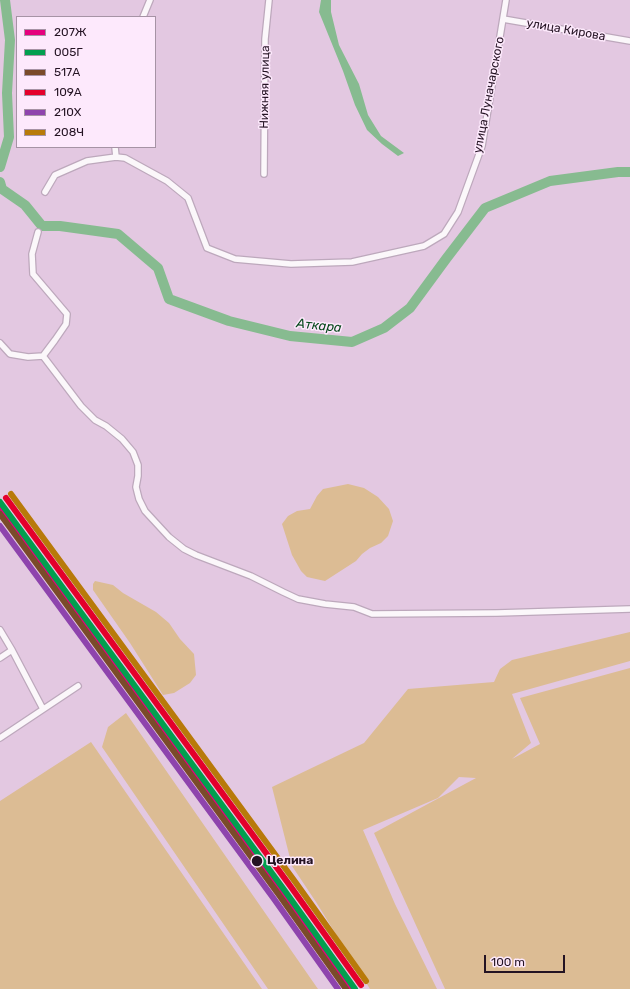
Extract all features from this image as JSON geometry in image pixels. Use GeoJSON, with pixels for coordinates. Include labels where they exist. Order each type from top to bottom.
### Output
{"type":"FeatureCollection","features":[{"type":"Feature","properties":{"kind":"street"},"geometry":{"type":"LineString","coordinates":[[143,16],[150,0]]}},
{"type":"Feature","properties":{"kind":"street","name":"Нижняя улица"},"geometry":{"type":"LineString","coordinates":[[264,174],[265,39],[269,0]]}},
{"type":"Feature","properties":{"kind":"street","name":"улица Луначарского"},"geometry":{"type":"LineString","coordinates":[[116,157],[125,158],[167,181],[188,198],[207,248],[235,259],[291,264],[352,262],[424,246],[444,234],[458,212],[482,146],[506,0]]}},
{"type":"Feature","properties":{"kind":"street","name":"улица Кирова"},"geometry":{"type":"LineString","coordinates":[[503,19],[630,41]]}},
{"type":"Feature","properties":{"kind":"street"},"geometry":{"type":"LineString","coordinates":[[46,192],[55,176],[86,161],[116,157],[115,148]]}},
{"type":"Feature","properties":{"kind":"street"},"geometry":{"type":"LineString","coordinates":[[0,343],[10,354],[28,357],[43,356],[66,324],[67,314],[33,274],[32,254],[38,232]]}},
{"type":"Feature","properties":{"kind":"street"},"geometry":{"type":"LineString","coordinates":[[43,356],[81,406],[95,420],[106,426],[122,439],[132,452],[138,465],[136,487],[145,511],[169,537],[184,550],[251,576],[298,598],[354,608],[372,614],[497,613],[630,609]]}},
{"type":"Feature","properties":{"kind":"street"},"geometry":{"type":"LineString","coordinates":[[0,630],[43,709]]}},
{"type":"Feature","properties":{"kind":"street"},"geometry":{"type":"LineString","coordinates":[[0,658],[12,650]]}},
{"type":"Feature","properties":{"kind":"street"},"geometry":{"type":"LineString","coordinates":[[0,738],[78,686]]}},
{"type":"Feature","properties":{"kind":"shaded area"},"geometry":{"type":"Polygon","coordinates":[[[321,0],[331,0],[331,12],[339,45],[359,84],[368,115],[381,136],[404,153],[398,156],[367,130],[355,105],[319,12],[321,0]]]}},
{"type":"Feature","properties":{"kind":"shaded area"},"geometry":{"type":"Polygon","coordinates":[[[348,484],[364,488],[378,497],[389,509],[393,521],[388,536],[381,543],[362,554],[356,561],[325,581],[307,577],[301,571],[292,555],[282,524],[288,516],[297,511],[310,509],[317,496],[323,489],[348,484]]]}},
{"type":"Feature","properties":{"kind":"shaded area"},"geometry":{"type":"Polygon","coordinates":[[[95,581],[113,585],[123,593],[156,612],[169,623],[180,639],[194,654],[196,675],[190,683],[174,693],[163,695],[130,643],[93,590],[93,584],[95,581]]]}},
{"type":"Feature","properties":{"kind":"shaded area"},"geometry":{"type":"Polygon","coordinates":[[[630,632],[630,661],[512,694],[531,743],[512,759],[540,744],[520,698],[630,668],[630,989],[445,989],[374,833],[476,778],[459,777],[438,798],[363,830],[395,904],[437,989],[370,989],[292,866],[272,787],[364,743],[408,689],[494,682],[500,669],[512,660],[630,632]]]}},
{"type":"Feature","properties":{"kind":"shaded area"},"geometry":{"type":"Polygon","coordinates":[[[126,713],[318,989],[268,989],[102,747],[108,727],[126,713]]]}},
{"type":"Feature","properties":{"kind":"shaded area"},"geometry":{"type":"Polygon","coordinates":[[[91,742],[262,989],[0,989],[0,801],[91,742]]]}},
{"type":"Feature","properties":{"kind":"waterway","name":"Аткара"},"geometry":{"type":"LineString","coordinates":[[0,167],[9,137],[7,93],[10,40],[5,0]]}},
{"type":"Feature","properties":{"kind":"waterway","name":"Аткара"},"geometry":{"type":"LineString","coordinates":[[0,182],[2,189],[25,205],[42,226],[60,226],[118,234],[158,268],[169,299],[229,321],[290,336],[352,342],[384,328],[410,308],[485,208],[550,181],[618,172],[630,172]]}},
{"type":"Feature","properties":{"kind":"transit line","name":"208Ч"},"geometry":{"type":"LineString","coordinates":[[11,494],[366,981]]}},
{"type":"Feature","properties":{"kind":"transit line","name":"109А"},"geometry":{"type":"LineString","coordinates":[[6,498],[361,985]]}},
{"type":"Feature","properties":{"kind":"transit line","name":"005Г"},"geometry":{"type":"LineString","coordinates":[[0,502],[355,989]]}},
{"type":"Feature","properties":{"kind":"transit line","name":"207Ж"},"geometry":{"type":"LineString","coordinates":[[0,508],[351,989]]}},
{"type":"Feature","properties":{"kind":"transit line","name":"517А"},"geometry":{"type":"LineString","coordinates":[[0,514],[346,989]]}},
{"type":"Feature","properties":{"kind":"transit line","name":"210Х"},"geometry":{"type":"LineString","coordinates":[[0,526],[274,899],[338,989]]}},
{"type":"Feature","properties":{"kind":"place","name":"Целина"},"geometry":{"type":"Point","coordinates":[257,861]}}]}
